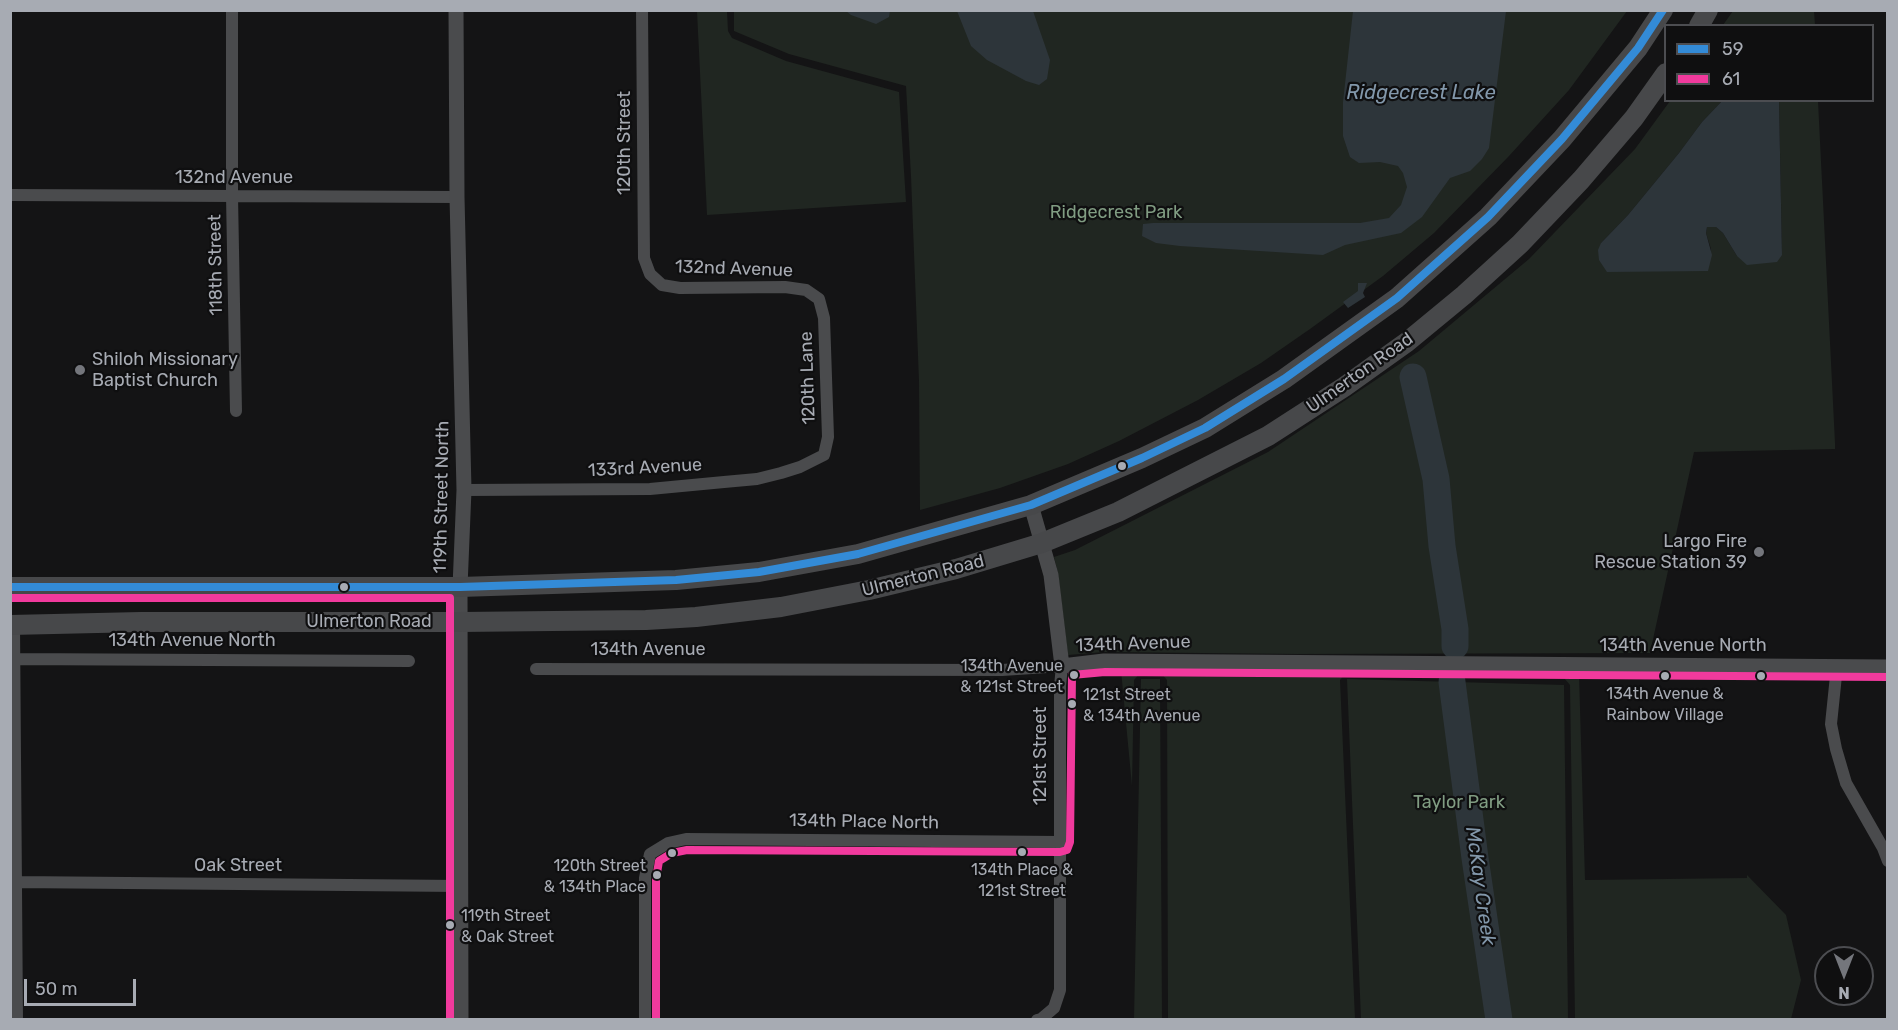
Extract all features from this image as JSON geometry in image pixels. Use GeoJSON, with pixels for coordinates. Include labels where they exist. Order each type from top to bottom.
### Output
{"type":"FeatureCollection","features":[{"type":"Feature","properties":{"kind":"main road","name":"Ulmerton Road"},"geometry":{"type":"LineString","coordinates":[[10,587],[460,587],[676,580],[759,572],[858,554],[1030,506],[1205,428],[1284,379],[1397,298],[1488,217],[1562,139],[1638,48],[1663,10]]}},
{"type":"Feature","properties":{"kind":"main road"},"geometry":{"type":"LineString","coordinates":[[1700,24],[1708,10]]}},
{"type":"Feature","properties":{"kind":"main road","name":"Ulmerton Road"},"geometry":{"type":"LineString","coordinates":[[12,625],[141,622],[646,620],[696,617],[781,607],[869,590],[956,569],[1042,543],[1118,512],[1268,436],[1344,387],[1407,342],[1464,295],[1527,236],[1581,180],[1634,118],[1664,74]]}},
{"type":"Feature","properties":{"kind":"street","name":"118th Street"},"geometry":{"type":"LineString","coordinates":[[232,10],[232,196],[236,411]]}},
{"type":"Feature","properties":{"kind":"street","name":"119th Street North"},"geometry":{"type":"LineString","coordinates":[[456,10],[457,197],[464,490],[460,587],[461,1020]]}},
{"type":"Feature","properties":{"kind":"street","name":"120th Street"},"geometry":{"type":"LineString","coordinates":[[642,10],[644,258],[650,274]]}},
{"type":"Feature","properties":{"kind":"street","name":"132nd Avenue"},"geometry":{"type":"LineString","coordinates":[[10,195],[457,197]]}},
{"type":"Feature","properties":{"kind":"street","name":"132nd Avenue"},"geometry":{"type":"LineString","coordinates":[[650,274],[662,285],[680,288],[785,287],[806,290],[819,299]]}},
{"type":"Feature","properties":{"kind":"street","name":"120th Lane"},"geometry":{"type":"LineString","coordinates":[[819,299],[825,318],[828,437],[824,455]]}},
{"type":"Feature","properties":{"kind":"street","name":"133rd Avenue"},"geometry":{"type":"LineString","coordinates":[[464,490],[650,489],[724,483],[781,473],[800,467],[824,455]]}},
{"type":"Feature","properties":{"kind":"street","name":"121st Street"},"geometry":{"type":"LineString","coordinates":[[1030,506],[1050,575],[1062,666],[1060,686],[1060,990],[1054,1008],[1037,1020]]}},
{"type":"Feature","properties":{"kind":"street"},"geometry":{"type":"LineString","coordinates":[[12,625],[17,1020]]}},
{"type":"Feature","properties":{"kind":"street","name":"134th Avenue North"},"geometry":{"type":"LineString","coordinates":[[12,659],[409,661]]}},
{"type":"Feature","properties":{"kind":"street","name":"134th Avenue"},"geometry":{"type":"LineString","coordinates":[[536,669],[1002,670],[1104,661],[1478,664]]}},
{"type":"Feature","properties":{"kind":"street","name":"134th Avenue North"},"geometry":{"type":"LineString","coordinates":[[1478,664],[1887,667]]}},
{"type":"Feature","properties":{"kind":"street"},"geometry":{"type":"LineString","coordinates":[[1837,666],[1831,724],[1836,749],[1846,783],[1883,848],[1887,861]]}},
{"type":"Feature","properties":{"kind":"street","name":"134th Place North"},"geometry":{"type":"LineString","coordinates":[[645,1020],[645,878],[650,854],[668,843],[686,838],[1060,843]]}},
{"type":"Feature","properties":{"kind":"street","name":"Oak Street"},"geometry":{"type":"LineString","coordinates":[[16,882],[460,886]]}},
{"type":"Feature","properties":{"kind":"green space"},"geometry":{"type":"Polygon","coordinates":[[[697,11],[727,11],[728,31],[732,38],[786,61],[899,92],[906,202],[707,215],[697,11]]]}},
{"type":"Feature","properties":{"kind":"green space","name":"Ridgecrest Park"},"geometry":{"type":"Polygon","coordinates":[[[734,11],[1627,11],[1569,90],[1434,233],[1383,276],[1310,329],[1261,363],[1198,400],[1119,441],[1068,464],[1000,488],[920,510],[919,381],[906,86],[789,54],[734,31],[734,11]]]}},
{"type":"Feature","properties":{"kind":"green space"},"geometry":{"type":"Polygon","coordinates":[[[1733,11],[1814,11],[1815,24],[1724,24],[1733,11]]]}},
{"type":"Feature","properties":{"kind":"green space"},"geometry":{"type":"Polygon","coordinates":[[[1669,102],[1721,102],[1702,122],[1628,215],[1601,243],[1709,261],[1711,249],[1706,233],[1707,227],[1716,227],[1723,233],[1737,256],[1782,255],[1779,102],[1818,102],[1835,449],[1694,452],[1650,653],[1104,652],[1068,655],[1054,557],[1075,550],[1268,452],[1419,351],[1529,259],[1635,149],[1669,102]]]}},
{"type":"Feature","properties":{"kind":"green space"},"geometry":{"type":"Polygon","coordinates":[[[1121,670],[1579,674],[1585,880],[1747,878],[1747,875],[1786,915],[1801,980],[1791,1019],[1575,1019],[1570,685],[1564,678],[1347,672],[1340,680],[1355,1019],[1168,1019],[1167,680],[1160,672],[1141,672],[1134,680],[1132,786],[1121,670]]]}},
{"type":"Feature","properties":{"kind":"green space"},"geometry":{"type":"Polygon","coordinates":[[[1141,679],[1160,679],[1162,1019],[1134,1019],[1141,679]]]}},
{"type":"Feature","properties":{"kind":"green space","name":"Taylor Park"},"geometry":{"type":"Polygon","coordinates":[[[1347,679],[1564,685],[1568,1019],[1361,1019],[1347,679]]]}},
{"type":"Feature","properties":{"kind":"water"},"geometry":{"type":"Polygon","coordinates":[[[846,11],[890,11],[889,17],[876,24],[846,11]]]}},
{"type":"Feature","properties":{"kind":"water"},"geometry":{"type":"Polygon","coordinates":[[[957,11],[1033,11],[1050,60],[1047,79],[1039,85],[1026,81],[987,60],[971,46],[957,11]]]}},
{"type":"Feature","properties":{"kind":"water","name":"Ridgecrest Lake"},"geometry":{"type":"Polygon","coordinates":[[[1353,11],[1506,11],[1489,148],[1482,159],[1470,171],[1450,178],[1422,217],[1401,233],[1345,245],[1323,255],[1180,246],[1156,243],[1142,236],[1143,224],[1153,223],[1360,223],[1389,218],[1401,205],[1407,187],[1403,173],[1398,166],[1380,162],[1359,163],[1350,157],[1343,136],[1343,102],[1353,11]]]}},
{"type":"Feature","properties":{"kind":"water"},"geometry":{"type":"Polygon","coordinates":[[[1721,102],[1779,102],[1782,255],[1777,262],[1747,265],[1737,256],[1723,233],[1716,227],[1707,227],[1706,233],[1712,255],[1708,271],[1607,272],[1599,260],[1598,250],[1601,243],[1628,215],[1702,122],[1721,102]]]}},
{"type":"Feature","properties":{"kind":"water"},"geometry":{"type":"Polygon","coordinates":[[[1358,283],[1367,283],[1363,293],[1365,297],[1348,308],[1343,302],[1358,291],[1358,283]]]}},
{"type":"Feature","properties":{"kind":"waterway","name":"McKay Creek"},"geometry":{"type":"LineString","coordinates":[[1413,377],[1436,479],[1442,546],[1455,629],[1455,646]]}},
{"type":"Feature","properties":{"kind":"waterway","name":"McKay Creek"},"geometry":{"type":"LineString","coordinates":[[1452,682],[1499,1020]]}},
{"type":"Feature","properties":{"kind":"transit line","name":"59"},"geometry":{"type":"LineString","coordinates":[[10,587],[460,587],[676,580],[759,572],[858,554],[1031,505],[1142,458],[1205,428],[1284,379],[1397,298],[1488,217],[1562,139],[1638,48],[1663,10]]}},
{"type":"Feature","properties":{"kind":"transit line","name":"61"},"geometry":{"type":"LineString","coordinates":[[10,598],[450,598],[450,1020]]}},
{"type":"Feature","properties":{"kind":"transit line","name":"61"},"geometry":{"type":"LineString","coordinates":[[656,1020],[656,879],[659,861],[672,853],[687,850],[1060,852],[1067,850],[1070,842],[1072,675],[1105,672],[1888,677]]}},
{"type":"Feature","properties":{"kind":"place","name":"Shiloh Missionary Baptist Church"},"geometry":{"type":"Point","coordinates":[80,370]}},
{"type":"Feature","properties":{"kind":"place","name":"Largo Fire Rescue Station 39"},"geometry":{"type":"Point","coordinates":[1759,552]}},
{"type":"Feature","properties":{"kind":"place","name":"134th Avenue & 121st Street"},"geometry":{"type":"Point","coordinates":[1074,675]}},
{"type":"Feature","properties":{"kind":"place","name":"134th Avenue & Rainbow Village"},"geometry":{"type":"Point","coordinates":[1665,676]}},
{"type":"Feature","properties":{"kind":"place","name":"121st Street & 134th Avenue"},"geometry":{"type":"Point","coordinates":[1072,704]}},
{"type":"Feature","properties":{"kind":"place","name":"134th Place & 121st Street"},"geometry":{"type":"Point","coordinates":[1022,852]}},
{"type":"Feature","properties":{"kind":"place","name":"120th Street & 134th Place"},"geometry":{"type":"Point","coordinates":[657,875]}},
{"type":"Feature","properties":{"kind":"place","name":"119th Street & Oak Street"},"geometry":{"type":"Point","coordinates":[450,925]}}]}
